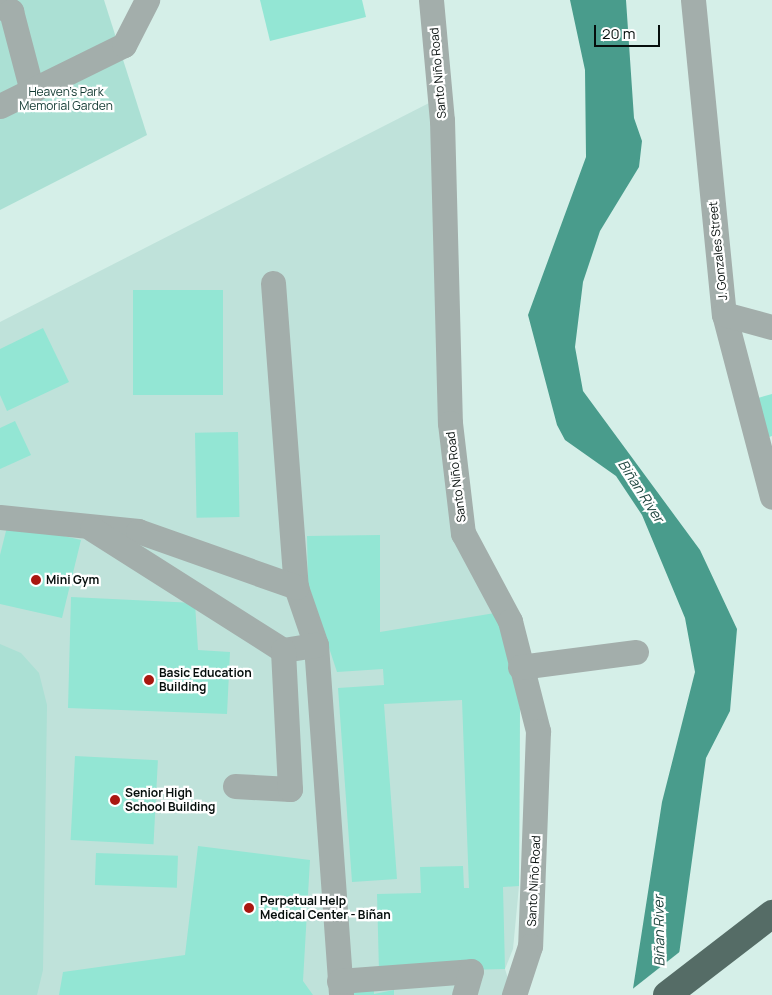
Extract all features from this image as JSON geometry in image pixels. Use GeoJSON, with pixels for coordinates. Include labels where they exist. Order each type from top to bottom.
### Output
{"type":"FeatureCollection","features":[{"type":"Feature","properties":{"kind":"highway"},"geometry":{"type":"LineString","coordinates":[[667,995],[772,914]]}},
{"type":"Feature","properties":{"kind":"street"},"geometry":{"type":"LineString","coordinates":[[0,106],[124,44],[147,0]]}},
{"type":"Feature","properties":{"kind":"street","name":"Santo Niño Road"},"geometry":{"type":"LineString","coordinates":[[431,0],[442,120],[450,423],[463,533],[510,621],[520,667],[538,731],[540,772],[530,946],[514,995]]}},
{"type":"Feature","properties":{"kind":"street","name":"J. Gonzales Street"},"geometry":{"type":"LineString","coordinates":[[693,0],[724,314],[772,497]]}},
{"type":"Feature","properties":{"kind":"street"},"geometry":{"type":"LineString","coordinates":[[0,7],[11,11],[32,90]]}},
{"type":"Feature","properties":{"kind":"street"},"geometry":{"type":"LineString","coordinates":[[273,283],[296,587],[316,644],[340,988],[396,986],[471,971],[464,995]]}},
{"type":"Feature","properties":{"kind":"street"},"geometry":{"type":"LineString","coordinates":[[724,314],[772,327]]}},
{"type":"Feature","properties":{"kind":"street"},"geometry":{"type":"LineString","coordinates":[[0,516],[138,531],[296,587]]}},
{"type":"Feature","properties":{"kind":"street"},"geometry":{"type":"LineString","coordinates":[[86,525],[283,650],[316,644]]}},
{"type":"Feature","properties":{"kind":"street"},"geometry":{"type":"LineString","coordinates":[[235,786],[290,789],[283,650]]}},
{"type":"Feature","properties":{"kind":"street"},"geometry":{"type":"LineString","coordinates":[[520,667],[636,652]]}},
{"type":"Feature","properties":{"kind":"shaded area"},"geometry":{"type":"Polygon","coordinates":[[[431,102],[440,421],[501,612],[520,708],[519,886],[513,949],[505,969],[513,995],[0,995],[0,322],[431,102]]]}},
{"type":"Feature","properties":{"kind":"green space","name":"Heaven's Park Memorial Garden"},"geometry":{"type":"Polygon","coordinates":[[[0,0],[104,0],[147,135],[0,210],[0,0]]]}},
{"type":"Feature","properties":{"kind":"green space"},"geometry":{"type":"Polygon","coordinates":[[[0,644],[21,653],[39,673],[47,705],[43,970],[37,995],[0,995],[0,644]]]}},
{"type":"Feature","properties":{"kind":"water","name":"Biñan River"},"geometry":{"type":"Polygon","coordinates":[[[570,0],[626,0],[634,118],[642,141],[639,167],[600,231],[583,282],[575,347],[583,391],[700,550],[737,629],[730,711],[706,758],[678,962],[632,995],[662,802],[695,672],[685,618],[642,515],[616,476],[565,440],[557,425],[528,315],[586,157],[585,70],[570,0]]]}},
{"type":"Feature","properties":{"kind":"pier"},"geometry":{"type":"Polygon","coordinates":[[[682,950],[683,995],[630,995],[630,991],[682,950]]]}},
{"type":"Feature","properties":{"kind":"building"},"geometry":{"type":"Polygon","coordinates":[[[260,0],[362,0],[366,17],[270,41],[260,0]]]}},
{"type":"Feature","properties":{"kind":"building"},"geometry":{"type":"Polygon","coordinates":[[[133,290],[223,290],[223,395],[133,395],[133,290]]]}},
{"type":"Feature","properties":{"kind":"building"},"geometry":{"type":"Polygon","coordinates":[[[43,328],[69,382],[7,411],[0,395],[0,349],[43,328]]]}},
{"type":"Feature","properties":{"kind":"building"},"geometry":{"type":"Polygon","coordinates":[[[772,394],[772,436],[769,437],[758,398],[772,394]]]}},
{"type":"Feature","properties":{"kind":"building"},"geometry":{"type":"Polygon","coordinates":[[[15,421],[31,455],[0,469],[0,428],[15,421]]]}},
{"type":"Feature","properties":{"kind":"building"},"geometry":{"type":"Polygon","coordinates":[[[238,432],[239,517],[196,518],[195,433],[238,432]]]}},
{"type":"Feature","properties":{"kind":"building","name":"Mini Gym"},"geometry":{"type":"Polygon","coordinates":[[[8,523],[81,540],[62,618],[0,604],[0,555],[8,523]]]}},
{"type":"Feature","properties":{"kind":"building"},"geometry":{"type":"Polygon","coordinates":[[[380,535],[380,632],[501,612],[520,708],[519,886],[503,887],[505,969],[379,972],[377,894],[421,893],[420,867],[463,866],[464,888],[469,888],[462,700],[384,704],[397,879],[352,882],[338,688],[384,685],[383,669],[337,672],[308,584],[307,536],[380,535]]]}},
{"type":"Feature","properties":{"kind":"building","name":"Basic Education Building"},"geometry":{"type":"Polygon","coordinates":[[[71,597],[195,603],[198,650],[230,652],[227,714],[68,708],[71,597]]]}},
{"type":"Feature","properties":{"kind":"building","name":"Senior High School Building"},"geometry":{"type":"Polygon","coordinates":[[[75,756],[158,760],[153,844],[71,840],[75,756]]]}},
{"type":"Feature","properties":{"kind":"building","name":"Perpetual Help Medical Center - Biñan"},"geometry":{"type":"Polygon","coordinates":[[[198,846],[310,860],[303,981],[313,995],[59,995],[63,972],[185,955],[198,846]]]}},
{"type":"Feature","properties":{"kind":"building"},"geometry":{"type":"Polygon","coordinates":[[[96,853],[178,856],[177,888],[95,885],[96,853]]]}},
{"type":"Feature","properties":{"kind":"building"},"geometry":{"type":"Polygon","coordinates":[[[351,988],[374,988],[374,995],[351,995],[351,988]]]}},
{"type":"Feature","properties":{"kind":"building"},"geometry":{"type":"Polygon","coordinates":[[[394,990],[394,995],[374,995],[374,994],[394,990]]]}},
{"type":"Feature","properties":{"kind":"place","name":"Mini Gym"},"geometry":{"type":"Point","coordinates":[36,580]}},
{"type":"Feature","properties":{"kind":"place","name":"Basic Education Building"},"geometry":{"type":"Point","coordinates":[149,680]}},
{"type":"Feature","properties":{"kind":"place","name":"Senior High School Building"},"geometry":{"type":"Point","coordinates":[115,800]}},
{"type":"Feature","properties":{"kind":"place","name":"Perpetual Help Medical Center - Biñan"},"geometry":{"type":"Point","coordinates":[249,908]}}]}
